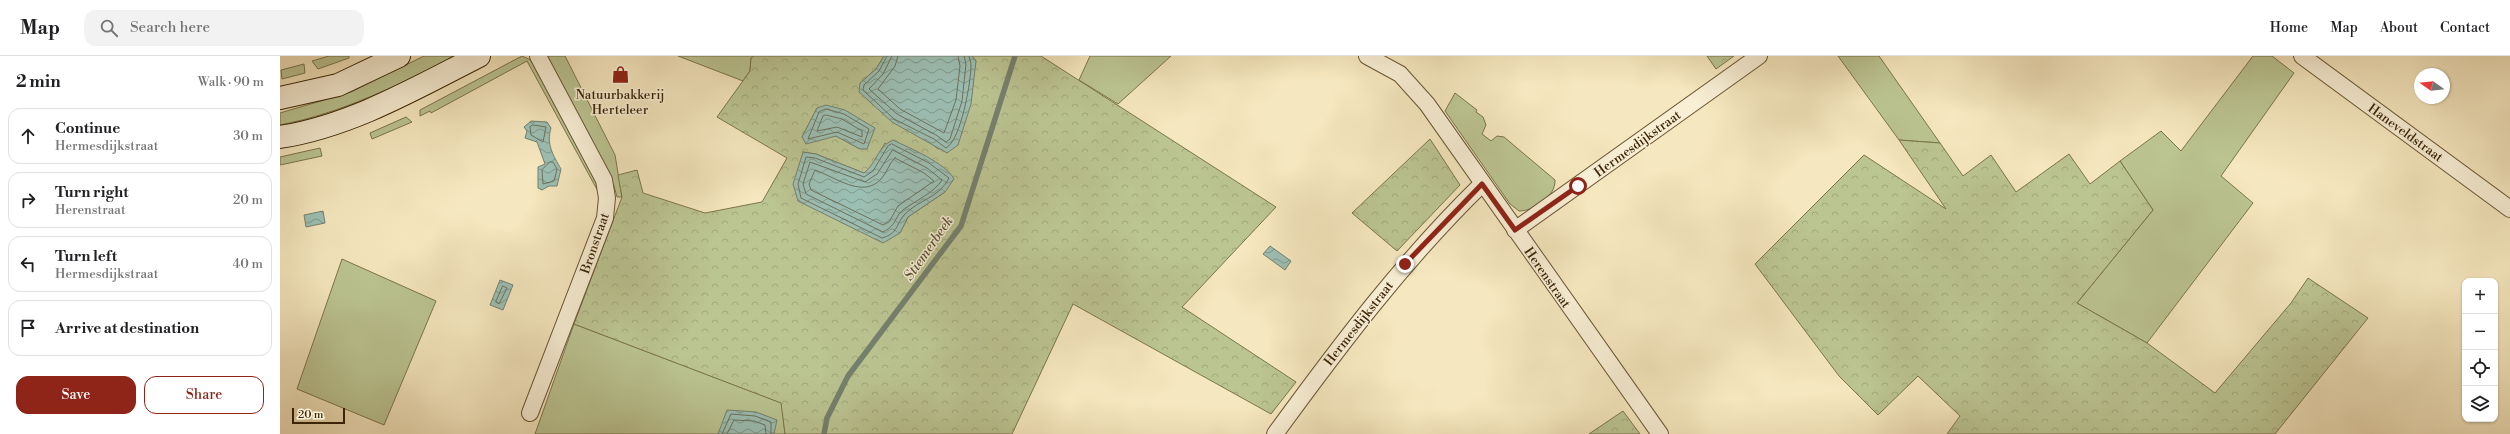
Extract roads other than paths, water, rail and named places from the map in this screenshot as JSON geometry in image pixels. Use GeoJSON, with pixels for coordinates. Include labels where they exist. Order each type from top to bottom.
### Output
{"type":"FeatureCollection","features":[{"type":"Feature","properties":{"kind":"main road"},"geometry":{"type":"LineString","coordinates":[[280,98],[338,85],[399,56]]}},
{"type":"Feature","properties":{"kind":"main road"},"geometry":{"type":"LineString","coordinates":[[280,137],[345,120],[408,93],[479,56]]}},
{"type":"Feature","properties":{"kind":"street","name":"Bronstraat"},"geometry":{"type":"LineString","coordinates":[[530,413],[605,218],[607,198],[604,180],[538,56]]}},
{"type":"Feature","properties":{"kind":"street","name":"Herenstraat"},"geometry":{"type":"LineString","coordinates":[[1367,56],[1400,74],[1427,104],[1482,184],[1660,434]]}},
{"type":"Feature","properties":{"kind":"street","name":"Hermesdijkstraat"},"geometry":{"type":"LineString","coordinates":[[1515,230],[1759,56]]}},
{"type":"Feature","properties":{"kind":"street","name":"Haneveldstraat"},"geometry":{"type":"LineString","coordinates":[[2302,56],[2510,208]]}},
{"type":"Feature","properties":{"kind":"street","name":"Hermesdijkstraat"},"geometry":{"type":"LineString","coordinates":[[1275,434],[1359,320],[1400,270],[1482,184]]}},
{"type":"Feature","properties":{"kind":"water"},"geometry":{"type":"Polygon","coordinates":[[[884,56],[972,56],[976,61],[971,104],[958,145],[947,153],[892,122],[859,92],[860,83],[876,69],[884,56]]]}},
{"type":"Feature","properties":{"kind":"water"},"geometry":{"type":"Polygon","coordinates":[[[826,105],[845,110],[875,128],[867,149],[860,149],[836,136],[806,144],[802,137],[817,108],[826,105]]]}},
{"type":"Feature","properties":{"kind":"water"},"geometry":{"type":"Polygon","coordinates":[[[531,121],[547,122],[551,128],[549,139],[551,149],[561,169],[557,186],[549,186],[542,190],[538,188],[538,167],[545,164],[537,142],[525,138],[527,131],[524,127],[531,121]]]}},
{"type":"Feature","properties":{"kind":"water"},"geometry":{"type":"Polygon","coordinates":[[[893,140],[943,167],[954,179],[945,192],[908,217],[900,233],[883,243],[798,201],[793,184],[803,152],[816,154],[864,173],[884,146],[893,140]]]}},
{"type":"Feature","properties":{"kind":"water"},"geometry":{"type":"Polygon","coordinates":[[[323,211],[325,223],[306,227],[304,215],[323,211]]]}},
{"type":"Feature","properties":{"kind":"water"},"geometry":{"type":"Polygon","coordinates":[[[1270,246],[1291,261],[1285,270],[1263,254],[1270,246]]]}},
{"type":"Feature","properties":{"kind":"water"},"geometry":{"type":"Polygon","coordinates":[[[500,280],[513,285],[503,310],[490,305],[500,280]]]}},
{"type":"Feature","properties":{"kind":"water"},"geometry":{"type":"Polygon","coordinates":[[[727,410],[756,412],[777,420],[774,434],[718,434],[727,410]]]}},
{"type":"Feature","properties":{"kind":"waterway","name":"Stiemerbeek"},"geometry":{"type":"LineString","coordinates":[[824,434],[827,418],[848,376],[961,226],[1015,56]]}},
{"type":"Feature","properties":{"kind":"place","name":"Natuurbakkerij Herteleer"},"geometry":{"type":"Point","coordinates":[620,75]}}]}
